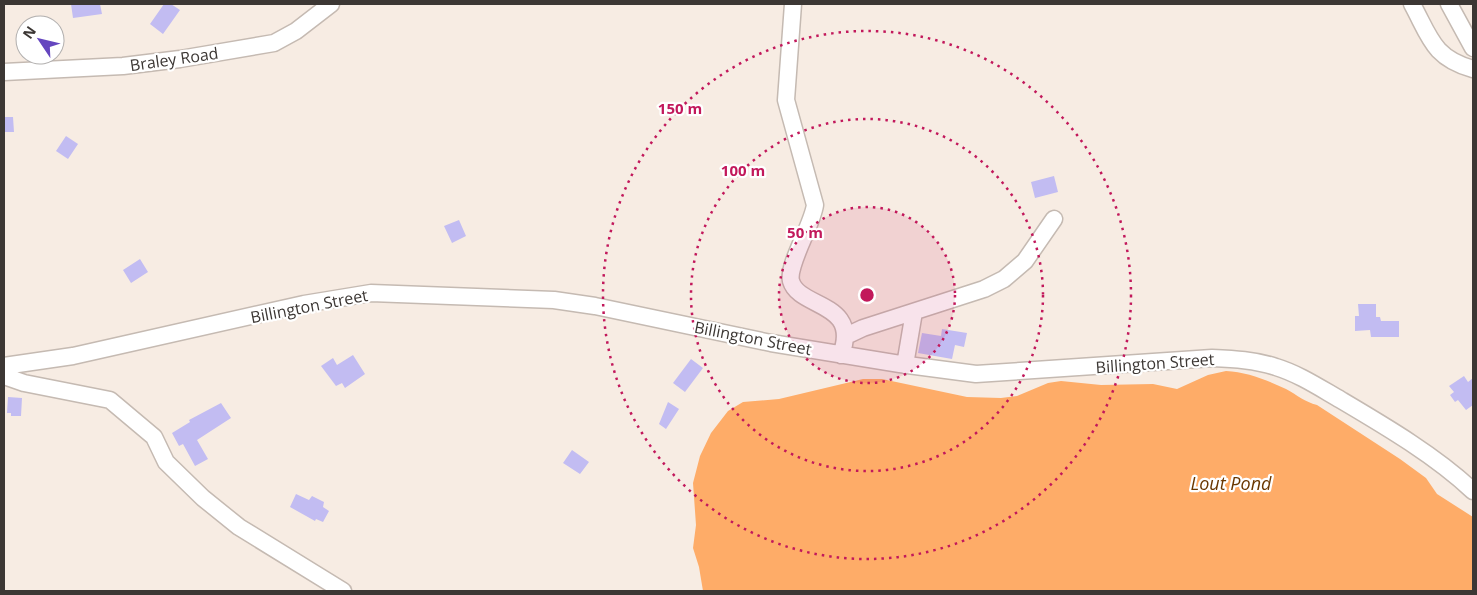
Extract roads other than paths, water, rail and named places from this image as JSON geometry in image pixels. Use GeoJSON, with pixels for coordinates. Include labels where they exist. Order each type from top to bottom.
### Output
{"type":"FeatureCollection","features":[{"type":"Feature","properties":{"kind":"street","name":"Braley Road"},"geometry":{"type":"LineString","coordinates":[[4,72],[123,66],[180,59],[274,43],[296,30],[331,4]]}},
{"type":"Feature","properties":{"kind":"street"},"geometry":{"type":"LineString","coordinates":[[793,4],[786,100],[815,205],[814,217],[791,269],[792,282],[798,292],[821,304],[842,324],[846,336],[841,355]]}},
{"type":"Feature","properties":{"kind":"street"},"geometry":{"type":"LineString","coordinates":[[1412,4],[1440,53],[1449,61],[1473,69]]}},
{"type":"Feature","properties":{"kind":"street"},"geometry":{"type":"LineString","coordinates":[[1449,4],[1473,48]]}},
{"type":"Feature","properties":{"kind":"street"},"geometry":{"type":"LineString","coordinates":[[846,336],[862,328],[984,289],[1004,279],[1025,261],[1054,219]]}},
{"type":"Feature","properties":{"kind":"street","name":"Billington Street"},"geometry":{"type":"LineString","coordinates":[[4,366],[73,356],[304,304],[371,294],[554,300],[603,308],[770,344],[976,374],[1212,358],[1235,358],[1264,363],[1296,375],[1360,411],[1430,458],[1473,491]]}},
{"type":"Feature","properties":{"kind":"street"},"geometry":{"type":"LineString","coordinates":[[904,365],[914,312]]}},
{"type":"Feature","properties":{"kind":"street"},"geometry":{"type":"LineString","coordinates":[[4,376],[24,383],[110,400],[154,437],[166,462],[203,498],[239,527],[343,591]]}},
{"type":"Feature","properties":{"kind":"water","name":"Lout Pond"},"geometry":{"type":"Polygon","coordinates":[[[1226,371],[1242,373],[1264,380],[1317,405],[1400,459],[1426,478],[1437,494],[1473,517],[1473,591],[703,591],[699,567],[693,548],[696,525],[693,483],[700,456],[711,433],[728,411],[743,402],[779,399],[863,379],[882,379],[967,397],[1001,398],[1017,396],[1048,383],[1061,381],[1101,385],[1153,384],[1177,389],[1208,375],[1226,371]]]}}]}
